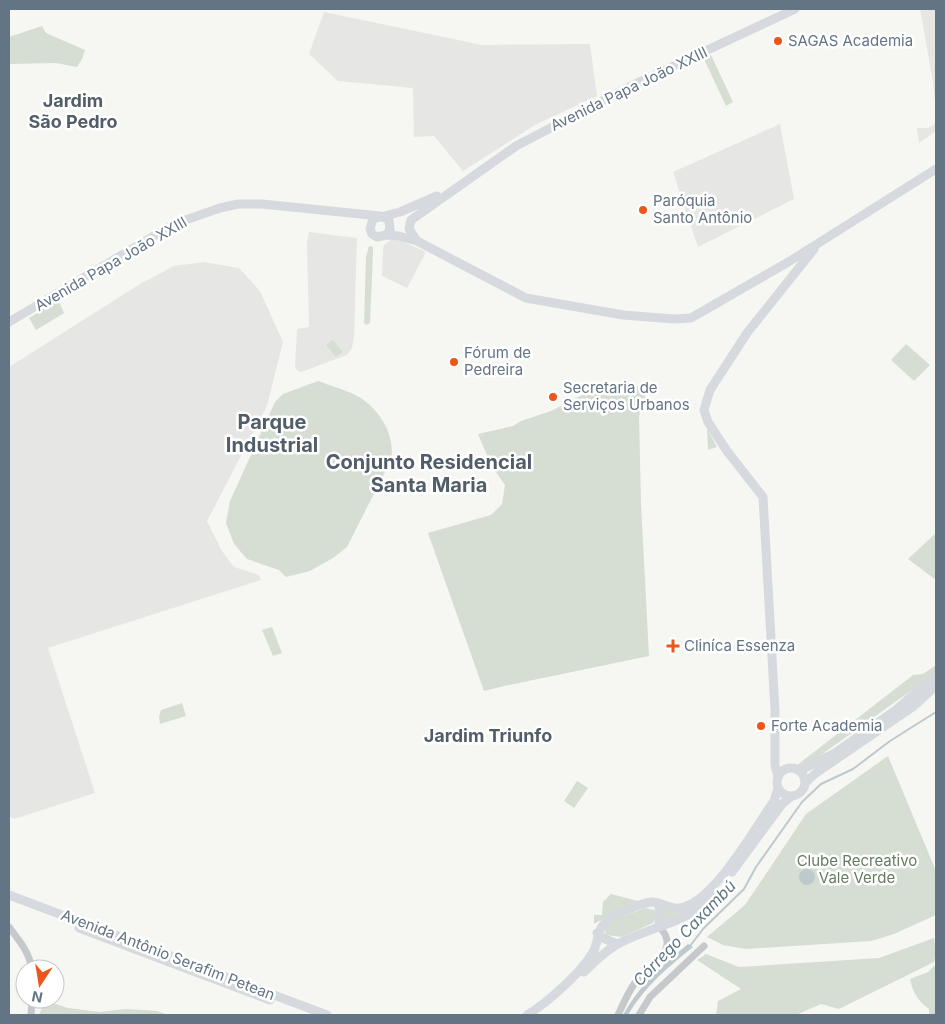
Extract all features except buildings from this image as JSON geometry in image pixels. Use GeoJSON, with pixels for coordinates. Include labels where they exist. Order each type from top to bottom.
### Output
{"type":"FeatureCollection","features":[{"type":"Feature","properties":{"kind":"main road","name":"Avenida Papa João XXIII"},"geometry":{"type":"LineString","coordinates":[[417,241],[409,224],[415,216],[516,146],[639,82],[795,9]]}},
{"type":"Feature","properties":{"kind":"main road"},"geometry":{"type":"LineString","coordinates":[[370,228],[371,222],[382,216],[389,220],[391,227],[386,236],[399,236],[417,241],[526,298],[623,315],[674,319],[691,318],[819,244],[936,169]]}},
{"type":"Feature","properties":{"kind":"main road","name":"Avenida Papa João XXIII"},"geometry":{"type":"LineString","coordinates":[[9,322],[174,224],[203,213],[220,208],[262,204],[382,216],[400,212],[431,200],[469,178]]}},
{"type":"Feature","properties":{"kind":"main road","name":"Avenida Papa João XXIII"},"geometry":{"type":"LineString","coordinates":[[333,211],[354,216],[364,221],[372,234],[377,237],[386,236]]}},
{"type":"Feature","properties":{"kind":"main road"},"geometry":{"type":"LineString","coordinates":[[792,796],[784,794],[778,783],[775,765],[775,710],[763,497],[727,451],[708,422],[704,410],[710,390],[747,334],[819,244]]}},
{"type":"Feature","properties":{"kind":"main road"},"geometry":{"type":"LineString","coordinates":[[790,261],[797,270]]}},
{"type":"Feature","properties":{"kind":"main road"},"geometry":{"type":"LineString","coordinates":[[799,771],[835,753],[896,710],[936,675]]}},
{"type":"Feature","properties":{"kind":"main road"},"geometry":{"type":"LineString","coordinates":[[539,1015],[562,996],[599,957],[617,944],[693,912],[711,898],[782,804],[800,792],[805,783],[816,773],[914,706],[936,686]]}},
{"type":"Feature","properties":{"kind":"main road"},"geometry":{"type":"LineString","coordinates":[[775,744],[787,768]]}},
{"type":"Feature","properties":{"kind":"main road"},"geometry":{"type":"LineString","coordinates":[[527,1015],[542,1006],[592,954],[597,933],[611,917],[652,902],[671,909],[682,908],[696,902],[764,808],[778,783],[780,773],[787,768],[796,769],[804,778],[805,783]]}},
{"type":"Feature","properties":{"kind":"main road","name":"Avenida Antônio Serafim Petean"},"geometry":{"type":"LineString","coordinates":[[9,895],[327,1015]]}},
{"type":"Feature","properties":{"kind":"main road","name":"Avenida Antônio Serafim Petean"},"geometry":{"type":"LineString","coordinates":[[9,901],[310,1015]]}},
{"type":"Feature","properties":{"kind":"main road"},"geometry":{"type":"LineString","coordinates":[[658,905],[659,927]]}},
{"type":"Feature","properties":{"kind":"main road"},"geometry":{"type":"LineString","coordinates":[[597,933],[617,944]]}},
{"type":"Feature","properties":{"kind":"street"},"geometry":{"type":"LineString","coordinates":[[9,927],[24,948],[28,959]]}},
{"type":"Feature","properties":{"kind":"street"},"geometry":{"type":"LineString","coordinates":[[618,1015],[636,982],[659,960],[667,949],[668,938],[659,927]]}},
{"type":"Feature","properties":{"kind":"street"},"geometry":{"type":"LineString","coordinates":[[639,1015],[650,997],[704,946]]}},
{"type":"Feature","properties":{"kind":"shaded area"},"geometry":{"type":"Polygon","coordinates":[[[920,9],[936,9],[936,113],[933,82],[920,9]]]}},
{"type":"Feature","properties":{"kind":"shaded area"},"geometry":{"type":"Polygon","coordinates":[[[324,12],[482,45],[590,44],[597,96],[535,125],[463,171],[434,136],[414,137],[413,88],[338,81],[309,54],[324,12]]]}},
{"type":"Feature","properties":{"kind":"shaded area"},"geometry":{"type":"Polygon","coordinates":[[[936,119],[936,131],[919,143],[917,128],[928,128],[934,125],[936,119]]]}},
{"type":"Feature","properties":{"kind":"shaded area"},"geometry":{"type":"Polygon","coordinates":[[[780,124],[794,199],[698,247],[673,172],[780,124]]]}},
{"type":"Feature","properties":{"kind":"shaded area"},"geometry":{"type":"Polygon","coordinates":[[[309,232],[357,238],[354,337],[352,348],[347,355],[301,372],[295,367],[297,329],[309,327],[307,243],[309,232]]]}},
{"type":"Feature","properties":{"kind":"shaded area"},"geometry":{"type":"Polygon","coordinates":[[[397,239],[426,252],[407,288],[382,276],[384,245],[391,240],[397,239]]]}},
{"type":"Feature","properties":{"kind":"shaded area"},"geometry":{"type":"Polygon","coordinates":[[[204,262],[239,268],[260,291],[283,342],[267,406],[207,521],[222,551],[234,567],[259,575],[261,580],[48,648],[95,793],[14,819],[9,816],[9,367],[140,284],[174,266],[204,262]]]}},
{"type":"Feature","properties":{"kind":"shaded area"},"geometry":{"type":"Polygon","coordinates":[[[804,869],[810,869],[815,874],[813,883],[804,885],[799,880],[799,874],[804,869]]]}},
{"type":"Feature","properties":{"kind":"shaded area"},"geometry":{"type":"Polygon","coordinates":[[[688,944],[693,947],[649,986],[628,1015],[623,1015],[644,985],[660,968],[688,944]]]}},
{"type":"Feature","properties":{"kind":"green space"},"geometry":{"type":"Polygon","coordinates":[[[42,26],[46,33],[85,50],[77,67],[56,63],[9,64],[9,37],[42,26]]]}},
{"type":"Feature","properties":{"kind":"green space"},"geometry":{"type":"Polygon","coordinates":[[[711,55],[733,102],[726,106],[704,59],[711,55]]]}},
{"type":"Feature","properties":{"kind":"green space"},"geometry":{"type":"Polygon","coordinates":[[[369,246],[373,247],[373,253],[370,323],[366,325],[364,323],[366,257],[369,246]]]}},
{"type":"Feature","properties":{"kind":"green space"},"geometry":{"type":"Polygon","coordinates":[[[58,300],[64,313],[36,330],[29,318],[58,300]]]}},
{"type":"Feature","properties":{"kind":"green space"},"geometry":{"type":"Polygon","coordinates":[[[333,340],[343,352],[336,357],[326,345],[333,340]]]}},
{"type":"Feature","properties":{"kind":"green space"},"geometry":{"type":"Polygon","coordinates":[[[906,344],[930,365],[914,381],[891,360],[906,344]]]}},
{"type":"Feature","properties":{"kind":"green space"},"geometry":{"type":"Polygon","coordinates":[[[318,381],[359,397],[373,408],[388,432],[391,441],[391,460],[347,547],[333,558],[310,571],[286,577],[279,570],[247,559],[234,544],[226,523],[230,501],[275,402],[283,394],[318,381]]]}},
{"type":"Feature","properties":{"kind":"green space"},"geometry":{"type":"Polygon","coordinates":[[[592,385],[620,386],[627,390],[639,386],[646,394],[639,416],[641,503],[649,656],[484,691],[428,533],[491,515],[502,504],[505,485],[491,465],[478,434],[513,426],[521,421],[551,411],[586,393],[592,385]]]}},
{"type":"Feature","properties":{"kind":"green space"},"geometry":{"type":"Polygon","coordinates":[[[707,428],[717,447],[708,450],[707,428]]]}},
{"type":"Feature","properties":{"kind":"green space"},"geometry":{"type":"Polygon","coordinates":[[[936,533],[936,580],[908,559],[936,533]]]}},
{"type":"Feature","properties":{"kind":"green space"},"geometry":{"type":"Polygon","coordinates":[[[272,627],[282,653],[273,656],[262,630],[272,627]]]}},
{"type":"Feature","properties":{"kind":"green space"},"geometry":{"type":"Polygon","coordinates":[[[936,665],[936,671],[919,685],[811,762],[802,766],[796,766],[913,675],[923,674],[936,665]]]}},
{"type":"Feature","properties":{"kind":"green space"},"geometry":{"type":"Polygon","coordinates":[[[182,703],[186,716],[160,724],[161,710],[182,703]]]}},
{"type":"Feature","properties":{"kind":"green space","name":"Clube Recreativo Vale Verde"},"geometry":{"type":"Polygon","coordinates":[[[888,756],[936,871],[936,915],[894,934],[871,941],[746,949],[723,945],[707,937],[745,905],[806,814],[888,756]]]}},
{"type":"Feature","properties":{"kind":"green space"},"geometry":{"type":"Polygon","coordinates":[[[577,781],[588,788],[574,808],[564,801],[577,781]]]}},
{"type":"Feature","properties":{"kind":"green space"},"geometry":{"type":"Polygon","coordinates":[[[611,894],[638,901],[594,924],[594,915],[602,915],[603,902],[611,894]]]}},
{"type":"Feature","properties":{"kind":"green space"},"geometry":{"type":"Polygon","coordinates":[[[645,908],[654,910],[656,916],[653,923],[622,937],[606,935],[604,929],[613,920],[645,908]]]}},
{"type":"Feature","properties":{"kind":"green space"},"geometry":{"type":"Polygon","coordinates":[[[662,909],[680,912],[687,911],[663,922],[662,909]]]}},
{"type":"Feature","properties":{"kind":"green space"},"geometry":{"type":"Polygon","coordinates":[[[934,938],[936,952],[934,962],[839,1009],[821,1004],[796,1015],[716,1015],[718,1001],[741,989],[697,960],[706,954],[739,967],[879,958],[934,938]]]}},
{"type":"Feature","properties":{"kind":"green space"},"geometry":{"type":"Polygon","coordinates":[[[936,964],[936,1015],[929,1015],[929,1009],[916,996],[910,979],[928,972],[936,964]]]}},
{"type":"Feature","properties":{"kind":"green space"},"geometry":{"type":"Polygon","coordinates":[[[65,1007],[99,1012],[126,1009],[157,1011],[168,1015],[39,1015],[42,1009],[65,1009],[65,1007]]]}},
{"type":"Feature","properties":{"kind":"waterway","name":"Córrego Caxambú"},"geometry":{"type":"LineString","coordinates":[[690,946],[703,929],[744,889],[756,867],[802,802],[821,784],[853,769],[890,741],[936,712]]}},
{"type":"Feature","properties":{"kind":"place","name":"SAGAS Academia"},"geometry":{"type":"Point","coordinates":[778,41]}},
{"type":"Feature","properties":{"kind":"place","name":"Paróquia Santo Antônio"},"geometry":{"type":"Point","coordinates":[643,210]}},
{"type":"Feature","properties":{"kind":"place","name":"Fórum de Pedreira"},"geometry":{"type":"Point","coordinates":[454,362]}},
{"type":"Feature","properties":{"kind":"place","name":"Secretaria de Serviços Urbanos"},"geometry":{"type":"Point","coordinates":[553,397]}},
{"type":"Feature","properties":{"kind":"place","name":"Cliníca Essenza"},"geometry":{"type":"Point","coordinates":[673,646]}},
{"type":"Feature","properties":{"kind":"place","name":"Forte Academia"},"geometry":{"type":"Point","coordinates":[761,726]}},
{"type":"Feature","properties":{"kind":"district","name":"Jardim São Pedro"},"geometry":{"type":"Point","coordinates":[73,111]}},
{"type":"Feature","properties":{"kind":"district","name":"Parque Industrial"},"geometry":{"type":"Point","coordinates":[272,434]}},
{"type":"Feature","properties":{"kind":"district","name":"Conjunto Residencial Santa Maria"},"geometry":{"type":"Point","coordinates":[429,474]}},
{"type":"Feature","properties":{"kind":"district","name":"Jardim Triunfo"},"geometry":{"type":"Point","coordinates":[488,736]}}]}
